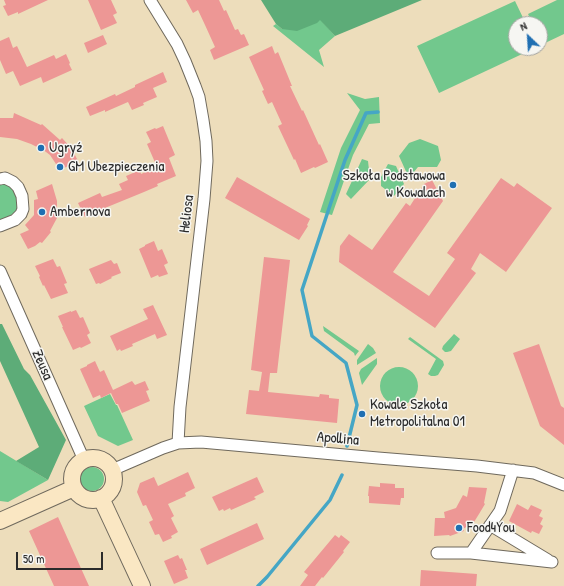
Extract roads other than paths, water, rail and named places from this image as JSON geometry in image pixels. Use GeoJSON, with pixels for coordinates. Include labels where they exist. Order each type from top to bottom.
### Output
{"type":"FeatureCollection","features":[{"type":"Feature","properties":{"kind":"street","name":"Heliosa"},"geometry":{"type":"LineString","coordinates":[[150,0],[177,44],[195,86],[199,97],[206,141],[207,161],[205,188],[180,407],[178,443]]}},
{"type":"Feature","properties":{"kind":"street"},"geometry":{"type":"LineString","coordinates":[[0,179],[5,178],[13,182],[18,187],[22,196],[23,209],[21,214],[15,220],[0,226]]}},
{"type":"Feature","properties":{"kind":"street","name":"Zeusa"},"geometry":{"type":"LineString","coordinates":[[0,271],[84,460]]}},
{"type":"Feature","properties":{"kind":"street","name":"Apollina"},"geometry":{"type":"LineString","coordinates":[[112,470],[178,443],[201,442],[514,470],[534,473],[564,485]]}},
{"type":"Feature","properties":{"kind":"street"},"geometry":{"type":"LineString","coordinates":[[92,458],[100,459],[107,463],[112,470],[114,478],[113,486],[108,494],[101,498],[93,500],[85,499],[78,494],[74,488],[72,480],[73,472],[77,464],[84,460],[92,458]]}},
{"type":"Feature","properties":{"kind":"street"},"geometry":{"type":"LineString","coordinates":[[471,553],[500,511],[514,470]]}},
{"type":"Feature","properties":{"kind":"street"},"geometry":{"type":"LineString","coordinates":[[0,521],[74,488]]}},
{"type":"Feature","properties":{"kind":"street"},"geometry":{"type":"LineString","coordinates":[[101,498],[142,586]]}},
{"type":"Feature","properties":{"kind":"street"},"geometry":{"type":"LineString","coordinates":[[436,553],[471,553],[552,562],[490,525]]}},
{"type":"Feature","properties":{"kind":"waterway"},"geometry":{"type":"LineString","coordinates":[[347,446],[357,405],[346,363],[312,336],[302,290],[345,160],[366,113],[378,112]]}},
{"type":"Feature","properties":{"kind":"waterway"},"geometry":{"type":"LineString","coordinates":[[258,586],[330,500],[342,475]]}},
{"type":"Feature","properties":{"kind":"place","name":"Ugryź"},"geometry":{"type":"Point","coordinates":[41,148]}},
{"type":"Feature","properties":{"kind":"place","name":"GM Ubezpieczenia"},"geometry":{"type":"Point","coordinates":[60,167]}},
{"type":"Feature","properties":{"kind":"place","name":"Szkoła Podstawowa w Kowalach"},"geometry":{"type":"Point","coordinates":[453,185]}},
{"type":"Feature","properties":{"kind":"place","name":"Ambernova"},"geometry":{"type":"Point","coordinates":[42,212]}},
{"type":"Feature","properties":{"kind":"place","name":"Kowale Szkoła Metropolitalna 01"},"geometry":{"type":"Point","coordinates":[362,414]}},
{"type":"Feature","properties":{"kind":"place","name":"Food4You"},"geometry":{"type":"Point","coordinates":[459,528]}}]}
